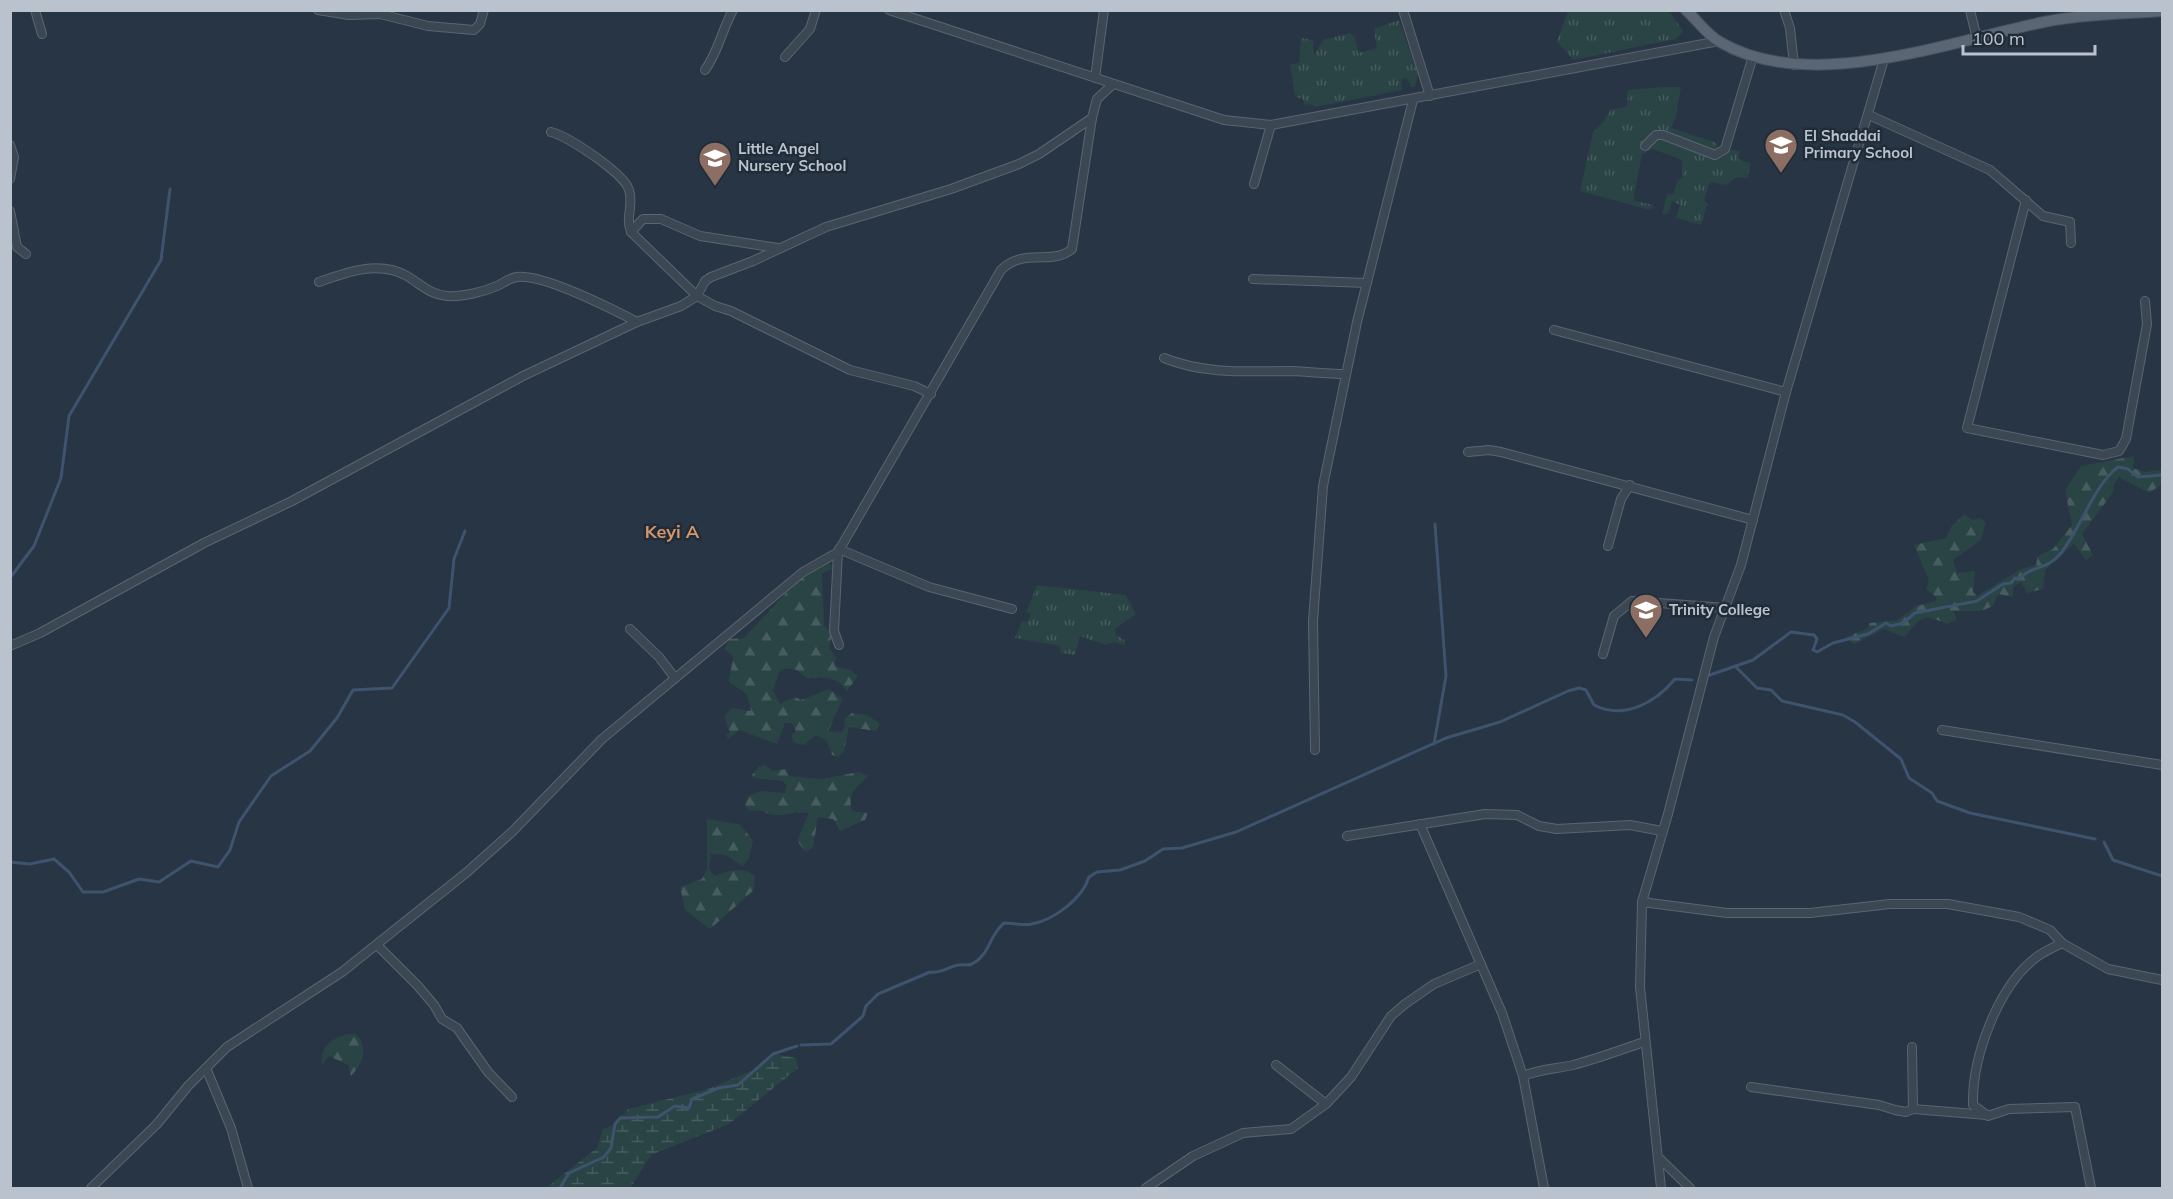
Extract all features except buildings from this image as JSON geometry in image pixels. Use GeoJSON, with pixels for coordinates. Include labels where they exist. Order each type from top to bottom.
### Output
{"type":"FeatureCollection","features":[{"type":"Feature","properties":{"kind":"main road"},"geometry":{"type":"LineString","coordinates":[[1686,10],[1719,41],[1753,56],[1794,65],[1884,59],[2046,21],[2163,11]]}},
{"type":"Feature","properties":{"kind":"street"},"geometry":{"type":"LineString","coordinates":[[35,10],[42,34]]}},
{"type":"Feature","properties":{"kind":"street"},"geometry":{"type":"LineString","coordinates":[[318,10],[340,14],[384,13],[400,21],[474,30],[480,24],[484,10]]}},
{"type":"Feature","properties":{"kind":"street"},"geometry":{"type":"LineString","coordinates":[[705,70],[713,59],[720,36],[733,10]]}},
{"type":"Feature","properties":{"kind":"street"},"geometry":{"type":"LineString","coordinates":[[785,57],[810,28],[816,10]]}},
{"type":"Feature","properties":{"kind":"street"},"geometry":{"type":"LineString","coordinates":[[889,10],[1095,78],[1112,86],[1224,120],[1271,125],[1719,41]]}},
{"type":"Feature","properties":{"kind":"street"},"geometry":{"type":"LineString","coordinates":[[1095,78],[1104,10]]}},
{"type":"Feature","properties":{"kind":"street"},"geometry":{"type":"LineString","coordinates":[[1403,10],[1430,96]]}},
{"type":"Feature","properties":{"kind":"street"},"geometry":{"type":"LineString","coordinates":[[1784,10],[1790,28],[1794,65]]}},
{"type":"Feature","properties":{"kind":"street"},"geometry":{"type":"LineString","coordinates":[[1970,10],[1977,39]]}},
{"type":"Feature","properties":{"kind":"street"},"geometry":{"type":"LineString","coordinates":[[1645,146],[1656,135],[1672,137],[1714,155],[1725,149],[1753,56]]}},
{"type":"Feature","properties":{"kind":"street"},"geometry":{"type":"LineString","coordinates":[[1661,1188],[1644,1042],[1639,951],[1642,902],[1714,637],[1726,608],[1753,520],[1786,392],[1884,59]]}},
{"type":"Feature","properties":{"kind":"street"},"geometry":{"type":"LineString","coordinates":[[838,645],[834,632],[839,550],[1001,270],[1015,259],[1063,254],[1072,249],[1092,118],[1097,99],[1112,86]]}},
{"type":"Feature","properties":{"kind":"street"},"geometry":{"type":"LineString","coordinates":[[1315,750],[1313,621],[1319,521],[1327,462],[1367,282],[1413,99]]}},
{"type":"Feature","properties":{"kind":"street"},"geometry":{"type":"LineString","coordinates":[[1869,115],[1990,170],[2043,216],[2070,222],[2071,243]]}},
{"type":"Feature","properties":{"kind":"street"},"geometry":{"type":"LineString","coordinates":[[10,646],[40,633],[226,531],[292,501],[524,376],[637,322],[681,306],[697,296],[705,281],[711,276],[753,261],[826,227],[951,189],[1019,164],[1040,154],[1092,118]]}},
{"type":"Feature","properties":{"kind":"street"},"geometry":{"type":"LineString","coordinates":[[1254,184],[1271,125]]}},
{"type":"Feature","properties":{"kind":"street"},"geometry":{"type":"LineString","coordinates":[[551,132],[580,145],[628,186],[630,201],[627,218],[631,232],[697,296],[850,370],[914,386],[931,394]]}},
{"type":"Feature","properties":{"kind":"street"},"geometry":{"type":"LineString","coordinates":[[10,145],[14,157],[10,179]]}},
{"type":"Feature","properties":{"kind":"street"},"geometry":{"type":"LineString","coordinates":[[2026,200],[1966,428],[2103,455],[2119,451],[2126,439],[2148,324],[2145,301]]}},
{"type":"Feature","properties":{"kind":"street"},"geometry":{"type":"LineString","coordinates":[[10,211],[17,247],[26,254]]}},
{"type":"Feature","properties":{"kind":"street"},"geometry":{"type":"LineString","coordinates":[[631,232],[643,219],[655,218],[700,237],[778,249]]}},
{"type":"Feature","properties":{"kind":"street"},"geometry":{"type":"LineString","coordinates":[[319,282],[341,273],[383,268],[407,276],[428,292],[455,296],[495,287],[508,279],[520,277],[564,288],[637,322]]}},
{"type":"Feature","properties":{"kind":"street"},"geometry":{"type":"LineString","coordinates":[[1253,279],[1367,282]]}},
{"type":"Feature","properties":{"kind":"street"},"geometry":{"type":"LineString","coordinates":[[1554,330],[1786,392]]}},
{"type":"Feature","properties":{"kind":"street"},"geometry":{"type":"LineString","coordinates":[[1164,357],[1179,364],[1219,372],[1296,371],[1346,374]]}},
{"type":"Feature","properties":{"kind":"street"},"geometry":{"type":"LineString","coordinates":[[1468,452],[1495,451],[1630,485],[1753,520]]}},
{"type":"Feature","properties":{"kind":"street"},"geometry":{"type":"LineString","coordinates":[[1608,546],[1621,499],[1630,485]]}},
{"type":"Feature","properties":{"kind":"street"},"geometry":{"type":"LineString","coordinates":[[839,550],[929,587],[1012,609]]}},
{"type":"Feature","properties":{"kind":"street"},"geometry":{"type":"LineString","coordinates":[[91,1188],[157,1124],[227,1047],[342,972],[377,945],[491,852],[602,739],[803,572],[839,550]]}},
{"type":"Feature","properties":{"kind":"street"},"geometry":{"type":"LineString","coordinates":[[1603,654],[1614,616],[1632,601],[1726,608]]}},
{"type":"Feature","properties":{"kind":"street"},"geometry":{"type":"LineString","coordinates":[[630,629],[659,657],[675,678]]}},
{"type":"Feature","properties":{"kind":"street"},"geometry":{"type":"LineString","coordinates":[[1942,730],[2163,765]]}},
{"type":"Feature","properties":{"kind":"street"},"geometry":{"type":"LineString","coordinates":[[1347,836],[1485,814],[1517,815],[1539,826],[1557,829],[1630,825],[1662,831]]}},
{"type":"Feature","properties":{"kind":"street"},"geometry":{"type":"LineString","coordinates":[[1420,824],[1460,921],[1502,1013],[1523,1076],[1544,1188]]}},
{"type":"Feature","properties":{"kind":"street"},"geometry":{"type":"LineString","coordinates":[[1642,902],[1727,913],[1810,913],[1890,904],[1948,904],[2019,917],[2050,930],[2062,943],[2108,969],[2163,980]]}},
{"type":"Feature","properties":{"kind":"street"},"geometry":{"type":"LineString","coordinates":[[1988,1116],[1973,1105],[1976,1070],[1985,1034],[2022,970],[2038,956],[2062,943]]}},
{"type":"Feature","properties":{"kind":"street"},"geometry":{"type":"LineString","coordinates":[[377,945],[418,986],[442,1019],[457,1028],[488,1072],[512,1097]]}},
{"type":"Feature","properties":{"kind":"street"},"geometry":{"type":"LineString","coordinates":[[1146,1188],[1193,1156],[1243,1132],[1291,1129],[1326,1104],[1351,1077],[1391,1016],[1434,984],[1481,964]]}},
{"type":"Feature","properties":{"kind":"street"},"geometry":{"type":"LineString","coordinates":[[1523,1076],[1550,1067],[1569,1066],[1593,1060],[1644,1042]]}},
{"type":"Feature","properties":{"kind":"street"},"geometry":{"type":"LineString","coordinates":[[1912,1047],[1913,1109]]}},
{"type":"Feature","properties":{"kind":"street"},"geometry":{"type":"LineString","coordinates":[[1276,1065],[1326,1104]]}},
{"type":"Feature","properties":{"kind":"street"},"geometry":{"type":"LineString","coordinates":[[206,1068],[231,1128],[248,1188]]}},
{"type":"Feature","properties":{"kind":"street"},"geometry":{"type":"LineString","coordinates":[[1750,1087],[1879,1105],[1906,1112],[1913,1109],[1988,1116],[2008,1109],[2075,1107],[2091,1188]]}},
{"type":"Feature","properties":{"kind":"street"},"geometry":{"type":"LineString","coordinates":[[1657,1156],[1690,1188]]}},
{"type":"Feature","properties":{"kind":"green space"},"geometry":{"type":"Polygon","coordinates":[[[1568,11],[1669,11],[1683,31],[1676,39],[1573,60],[1557,41],[1568,11]]]}},
{"type":"Feature","properties":{"kind":"green space"},"geometry":{"type":"Polygon","coordinates":[[[1399,20],[1418,74],[1415,87],[1411,87],[1407,78],[1401,79],[1402,90],[1315,107],[1312,104],[1305,105],[1303,99],[1295,97],[1290,64],[1299,63],[1301,38],[1313,40],[1314,55],[1323,40],[1350,33],[1355,37],[1358,53],[1377,48],[1374,29],[1399,20]]]}},
{"type":"Feature","properties":{"kind":"green space"},"geometry":{"type":"Polygon","coordinates":[[[1681,87],[1676,116],[1671,128],[1717,143],[1717,148],[1740,151],[1738,159],[1751,163],[1748,178],[1737,177],[1726,185],[1710,182],[1704,200],[1709,205],[1706,207],[1701,225],[1676,218],[1680,205],[1672,201],[1668,214],[1662,214],[1667,194],[1674,193],[1677,181],[1682,178],[1682,160],[1653,149],[1642,154],[1634,196],[1635,201],[1654,205],[1650,210],[1580,191],[1593,132],[1604,121],[1611,109],[1627,107],[1628,90],[1681,87]]]}},
{"type":"Feature","properties":{"kind":"green space"},"geometry":{"type":"Polygon","coordinates":[[[2134,456],[2133,468],[2144,472],[2162,470],[2162,484],[2149,493],[2119,477],[2113,486],[2114,491],[2082,534],[2093,555],[2086,560],[2074,544],[2045,570],[2043,589],[2027,593],[2021,582],[2013,587],[2013,597],[1998,594],[1993,606],[1981,611],[1953,611],[1957,620],[1947,624],[1931,618],[1922,619],[1904,637],[1884,629],[1854,644],[1845,637],[1867,629],[1870,623],[1898,620],[1916,606],[1936,601],[1936,597],[1926,589],[1929,581],[1914,545],[1946,538],[1951,527],[1964,514],[1973,520],[1979,518],[1986,522],[1981,540],[1953,560],[1957,573],[1975,571],[1973,592],[1977,596],[2021,569],[2036,565],[2038,556],[2053,549],[2072,525],[2065,490],[2081,466],[2134,456]]]}},
{"type":"Feature","properties":{"kind":"green space"},"geometry":{"type":"Polygon","coordinates":[[[829,561],[832,569],[822,573],[824,626],[832,633],[829,648],[836,657],[835,666],[850,670],[858,676],[847,691],[835,680],[808,679],[801,673],[788,668],[780,670],[773,690],[780,704],[795,697],[801,700],[829,689],[843,699],[828,731],[841,732],[845,727],[844,719],[852,713],[867,715],[880,724],[876,731],[849,727],[844,751],[838,757],[832,755],[827,741],[816,735],[803,745],[793,742],[791,735],[796,731],[792,723],[785,723],[777,744],[739,730],[728,739],[726,734],[730,733],[724,716],[732,708],[751,711],[747,694],[729,682],[733,656],[724,649],[729,639],[744,638],[800,578],[829,561]]]}},
{"type":"Feature","properties":{"kind":"green space"},"geometry":{"type":"Polygon","coordinates":[[[1037,585],[1126,595],[1136,614],[1115,629],[1116,635],[1126,641],[1124,645],[1114,642],[1106,645],[1080,636],[1075,655],[1061,653],[1060,646],[1015,638],[1022,621],[1028,622],[1031,614],[1026,612],[1037,585]]]}},
{"type":"Feature","properties":{"kind":"green space"},"geometry":{"type":"Polygon","coordinates":[[[765,765],[773,771],[786,769],[789,776],[821,779],[859,772],[868,776],[856,787],[851,800],[852,811],[868,813],[865,820],[840,831],[833,819],[818,817],[813,847],[806,852],[797,841],[809,813],[774,815],[750,811],[745,806],[748,796],[761,791],[785,793],[787,785],[782,781],[753,778],[752,775],[759,766],[765,765]]]}},
{"type":"Feature","properties":{"kind":"green space"},"geometry":{"type":"Polygon","coordinates":[[[707,819],[739,824],[753,840],[749,858],[743,866],[725,855],[711,854],[709,868],[714,876],[740,870],[755,876],[754,890],[710,929],[685,910],[680,887],[702,879],[707,869],[707,819]]]}},
{"type":"Feature","properties":{"kind":"green space"},"geometry":{"type":"Polygon","coordinates":[[[347,1034],[356,1034],[364,1050],[362,1061],[351,1076],[348,1065],[329,1056],[322,1065],[323,1053],[327,1045],[347,1034]]]}},
{"type":"Feature","properties":{"kind":"green space"},"geometry":{"type":"Polygon","coordinates":[[[773,1054],[796,1058],[798,1068],[729,1124],[651,1155],[631,1187],[546,1188],[597,1148],[603,1129],[615,1124],[628,1109],[708,1089],[758,1068],[773,1054]]]}},
{"type":"Feature","properties":{"kind":"waterway"},"geometry":{"type":"LineString","coordinates":[[10,578],[34,546],[61,478],[69,416],[161,260],[170,189]]}},
{"type":"Feature","properties":{"kind":"waterway"},"geometry":{"type":"LineString","coordinates":[[1707,676],[1753,660],[1791,632],[1814,635],[1817,639],[1813,650],[1817,652],[1833,643],[1868,634],[1886,623],[1891,626],[1903,623],[1915,613],[1977,601],[2003,584],[2011,583],[2015,578],[2019,579],[2056,558],[2068,543],[2102,485],[2118,467],[2128,469],[2138,477],[2162,475]]}},
{"type":"Feature","properties":{"kind":"waterway"},"geometry":{"type":"LineString","coordinates":[[1434,744],[1446,676],[1435,524]]}},
{"type":"Feature","properties":{"kind":"waterway"},"geometry":{"type":"LineString","coordinates":[[10,862],[30,864],[54,859],[69,872],[83,892],[103,892],[139,879],[159,882],[191,861],[218,867],[230,850],[239,822],[271,776],[310,751],[337,718],[353,690],[392,688],[449,608],[454,559],[465,531]]}},
{"type":"Feature","properties":{"kind":"waterway"},"geometry":{"type":"LineString","coordinates":[[1735,666],[1757,688],[1771,690],[1782,701],[1843,715],[1855,722],[1901,759],[1909,778],[1932,793],[1937,801],[1970,813],[2095,839]]}},
{"type":"Feature","properties":{"kind":"waterway"},"geometry":{"type":"LineString","coordinates":[[801,1045],[831,1044],[863,1016],[866,1006],[878,994],[930,972],[972,964],[986,950],[995,933],[1004,923],[1029,925],[1049,918],[1074,900],[1081,893],[1089,877],[1097,872],[1120,870],[1145,861],[1163,849],[1182,848],[1236,832],[1446,738],[1500,722],[1568,691],[1579,688],[1586,690],[1594,705],[1616,711],[1628,710],[1648,702],[1675,679],[1692,680]]}},
{"type":"Feature","properties":{"kind":"waterway"},"geometry":{"type":"LineString","coordinates":[[2104,842],[2113,860],[2162,876]]}},
{"type":"Feature","properties":{"kind":"waterway"},"geometry":{"type":"LineString","coordinates":[[560,1188],[569,1173],[604,1157],[611,1148],[615,1124],[620,1118],[658,1117],[675,1106],[689,1108],[692,1099],[719,1088],[738,1085],[773,1054],[797,1046]]}},
{"type":"Feature","properties":{"kind":"place","name":"El Shaddai Primary School"},"geometry":{"type":"Point","coordinates":[1781,174]}},
{"type":"Feature","properties":{"kind":"place","name":"Little Angel Nursery School"},"geometry":{"type":"Point","coordinates":[715,187]}},
{"type":"Feature","properties":{"kind":"place","name":"Trinity College"},"geometry":{"type":"Point","coordinates":[1646,639]}},
{"type":"Feature","properties":{"kind":"district","name":"Keyi A"},"geometry":{"type":"Point","coordinates":[672,532]}}]}
